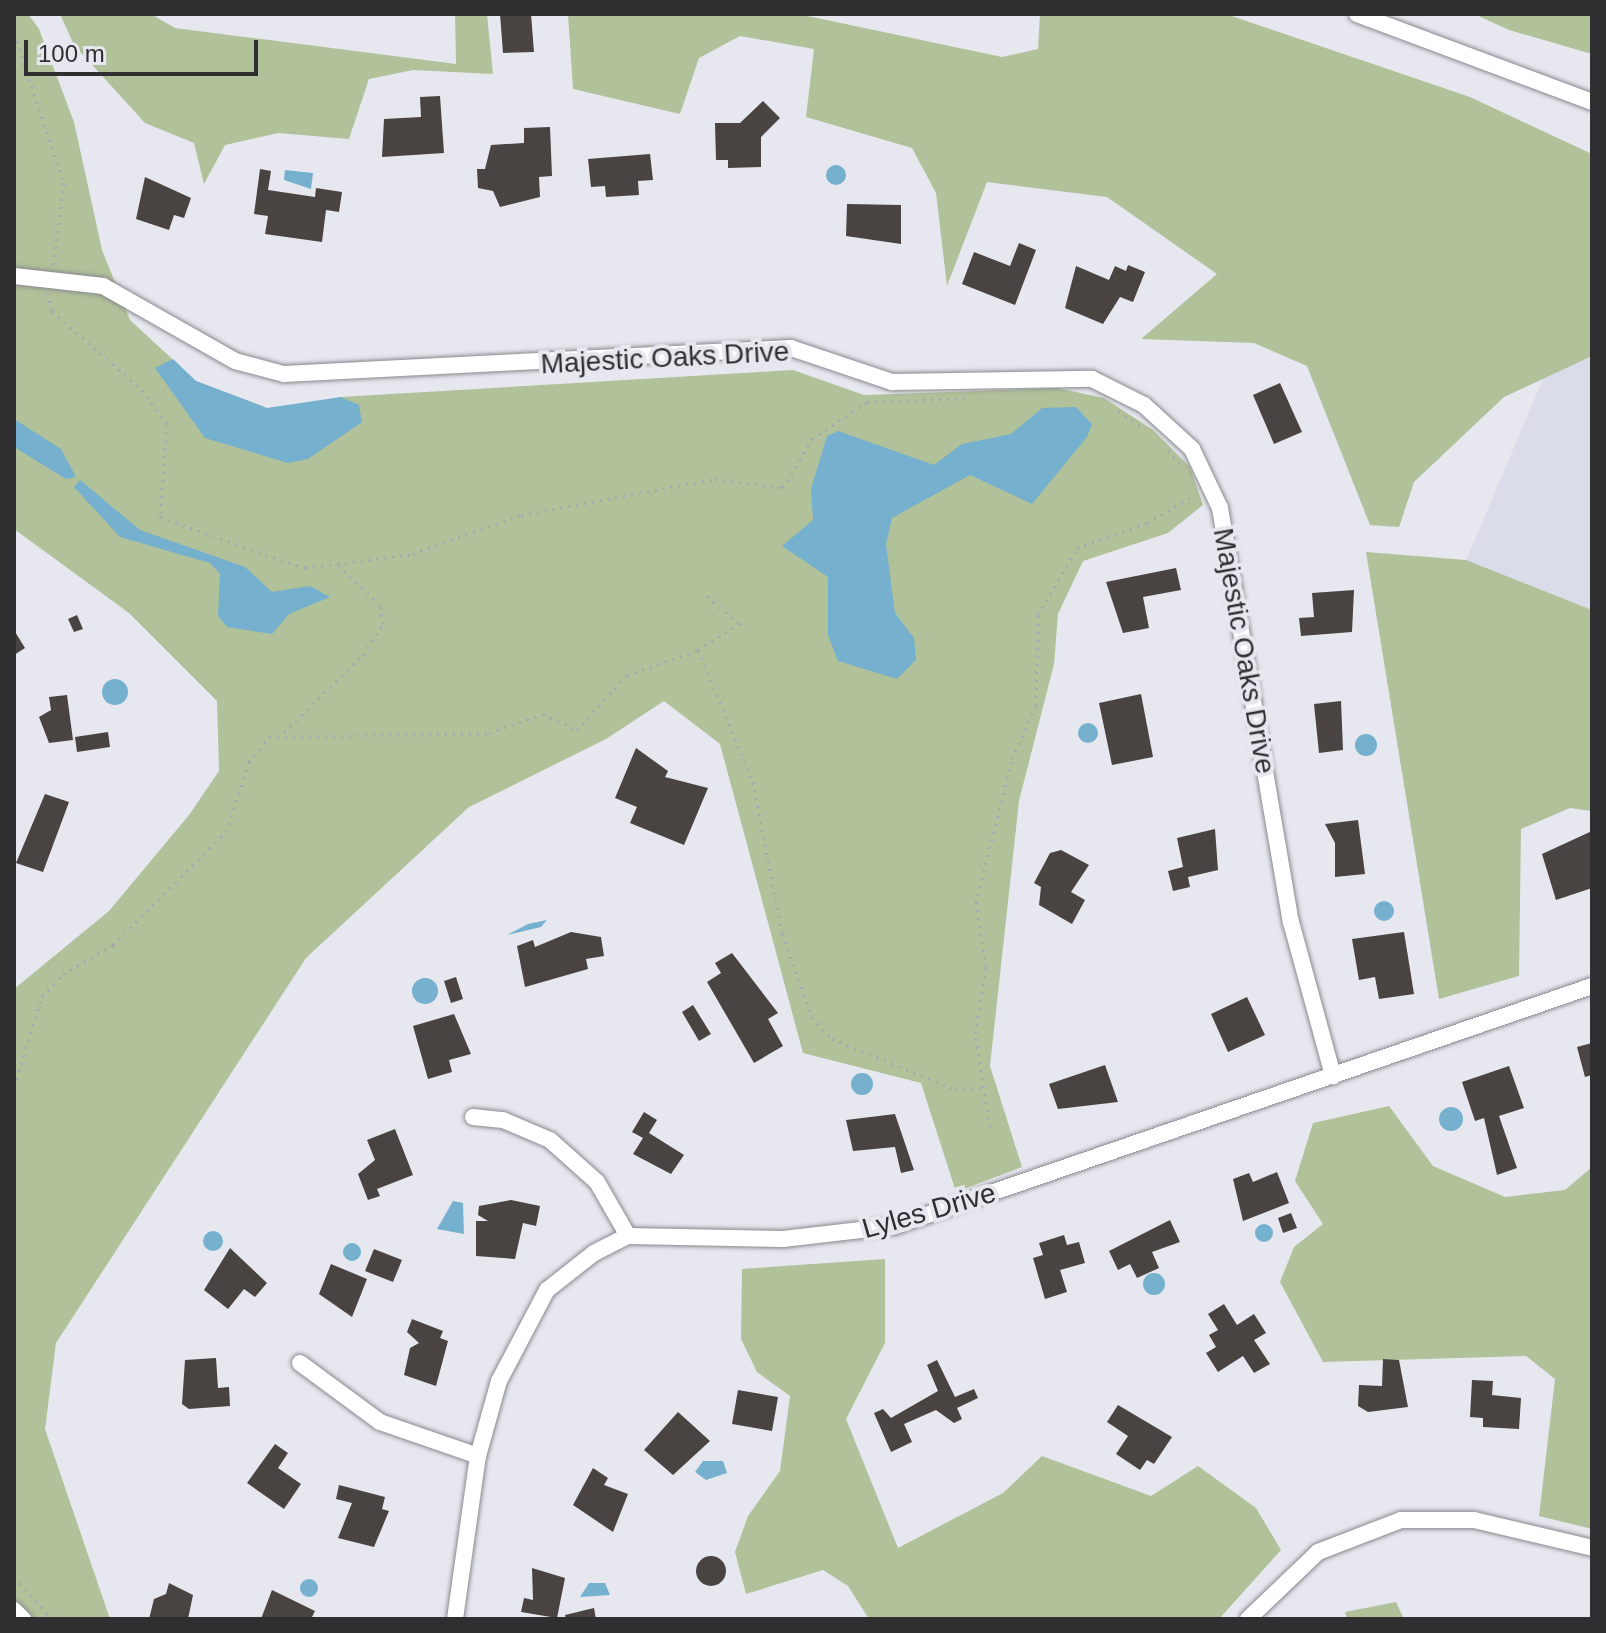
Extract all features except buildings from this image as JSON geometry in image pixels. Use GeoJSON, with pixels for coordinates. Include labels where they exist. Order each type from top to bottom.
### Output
{"type":"FeatureCollection","features":[{"type":"Feature","properties":{"kind":"street"},"geometry":{"type":"LineString","coordinates":[[1357,14],[1592,102]]}},
{"type":"Feature","properties":{"kind":"street","name":"Majestic Oaks Drive"},"geometry":{"type":"LineString","coordinates":[[14,276],[109,288],[235,361],[284,374],[791,348],[892,382],[1092,379],[1171,426],[1215,492],[1291,922],[1333,1076]]}},
{"type":"Feature","properties":{"kind":"street","name":"Lyles Drive"},"geometry":{"type":"LineString","coordinates":[[628,1236],[783,1239],[895,1226],[1592,986]]}},
{"type":"Feature","properties":{"kind":"street"},"geometry":{"type":"LineString","coordinates":[[455,1619],[478,1456],[499,1381],[547,1290],[628,1236],[597,1182],[560,1148],[503,1120],[473,1117]]}},
{"type":"Feature","properties":{"kind":"street"},"geometry":{"type":"LineString","coordinates":[[300,1363],[380,1422],[478,1456]]}},
{"type":"Feature","properties":{"kind":"street"},"geometry":{"type":"LineString","coordinates":[[1248,1619],[1318,1552],[1401,1520],[1474,1520],[1592,1548]]}},
{"type":"Feature","properties":{"kind":"street"},"geometry":{"type":"LineString","coordinates":[[14,1610],[23,1619]]}},
{"type":"Feature","properties":{"kind":"path"},"geometry":{"type":"LineString","coordinates":[[14,33],[64,183],[53,266]]}},
{"type":"Feature","properties":{"kind":"path"},"geometry":{"type":"LineString","coordinates":[[48,286],[52,311],[142,390],[167,424],[160,517],[277,562],[339,566],[413,554],[521,515],[629,493],[726,478],[783,488],[812,439],[867,402],[984,397]]}},
{"type":"Feature","properties":{"kind":"path"},"geometry":{"type":"LineString","coordinates":[[1105,403],[1149,431]]}},
{"type":"Feature","properties":{"kind":"path"},"geometry":{"type":"LineString","coordinates":[[1157,439],[1195,495]]}},
{"type":"Feature","properties":{"kind":"path"},"geometry":{"type":"LineString","coordinates":[[990,1127],[975,1033],[986,967],[976,903],[1012,759],[1036,705],[1038,615],[1077,548],[1147,523],[1195,495],[1215,492]]}},
{"type":"Feature","properties":{"kind":"path"},"geometry":{"type":"LineString","coordinates":[[14,1087],[32,1013],[47,989],[113,945],[226,832],[255,749],[283,733],[363,655],[383,624],[380,605],[339,566]]}},
{"type":"Feature","properties":{"kind":"path"},"geometry":{"type":"LineString","coordinates":[[283,733],[489,733],[543,714],[577,730],[627,675],[698,650],[742,622],[707,596]]}},
{"type":"Feature","properties":{"kind":"path"},"geometry":{"type":"LineString","coordinates":[[698,650],[753,782],[779,922],[812,1017],[832,1039],[955,1089],[984,1088]]}},
{"type":"Feature","properties":{"kind":"path"},"geometry":{"type":"LineString","coordinates":[[14,1577],[52,1619]]}},
{"type":"Feature","properties":{"kind":"shaded area"},"geometry":{"type":"Polygon","coordinates":[[[1592,264],[1592,610],[1466,560],[1592,264]]]}},
{"type":"Feature","properties":{"kind":"green space"},"geometry":{"type":"Polygon","coordinates":[[[14,14],[28,14],[39,29],[74,122],[102,250],[130,320],[196,381],[267,408],[291,409],[341,397],[793,370],[864,395],[1057,388],[1104,398],[1153,430],[1190,467],[1203,505],[1168,533],[1083,561],[1058,614],[1054,664],[1019,801],[990,1066],[1022,1167],[956,1192],[921,1083],[803,1053],[720,744],[664,701],[606,739],[469,807],[306,958],[56,1343],[45,1429],[110,1619],[14,1619],[14,989],[109,911],[189,815],[219,771],[217,701],[129,613],[14,529],[14,14]]]}},
{"type":"Feature","properties":{"kind":"green space"},"geometry":{"type":"Polygon","coordinates":[[[60,14],[151,14],[175,28],[456,64],[455,14],[487,14],[493,74],[413,70],[369,79],[349,139],[278,133],[225,145],[204,184],[194,143],[145,123],[74,45],[60,14]]]}},
{"type":"Feature","properties":{"kind":"green space"},"geometry":{"type":"Polygon","coordinates":[[[568,14],[798,14],[1002,57],[1038,49],[1040,14],[1226,14],[1470,97],[1592,154],[1592,356],[1504,397],[1414,482],[1399,527],[1370,525],[1307,366],[1254,343],[1141,339],[1217,274],[1107,197],[987,182],[947,286],[936,193],[912,148],[806,117],[814,49],[740,36],[699,58],[680,114],[573,89],[568,14]]]}},
{"type":"Feature","properties":{"kind":"green space"},"geometry":{"type":"Polygon","coordinates":[[[1474,14],[1592,14],[1592,54],[1509,30],[1474,14]]]}},
{"type":"Feature","properties":{"kind":"green space"},"geometry":{"type":"Polygon","coordinates":[[[1366,552],[1466,560],[1592,610],[1592,811],[1570,808],[1521,829],[1519,976],[1439,999],[1366,552]]]}},
{"type":"Feature","properties":{"kind":"green space"},"geometry":{"type":"Polygon","coordinates":[[[1389,1106],[1433,1166],[1505,1197],[1565,1190],[1592,1167],[1592,1529],[1539,1516],[1555,1379],[1526,1356],[1323,1362],[1280,1282],[1294,1247],[1323,1224],[1295,1181],[1313,1123],[1389,1106]]]}},
{"type":"Feature","properties":{"kind":"green space"},"geometry":{"type":"Polygon","coordinates":[[[885,1259],[885,1343],[846,1419],[898,1548],[1003,1493],[1042,1456],[1151,1496],[1198,1466],[1256,1508],[1281,1550],[1219,1619],[869,1619],[848,1586],[823,1570],[746,1594],[735,1552],[748,1516],[780,1471],[790,1396],[757,1372],[741,1339],[742,1269],[885,1259]]]}},
{"type":"Feature","properties":{"kind":"green space"},"geometry":{"type":"Polygon","coordinates":[[[1396,1602],[1404,1619],[1347,1619],[1345,1612],[1396,1602]]]}},
{"type":"Feature","properties":{"kind":"water"},"geometry":{"type":"Polygon","coordinates":[[[836,165],[843,168],[846,175],[843,182],[836,185],[829,182],[826,175],[829,168],[836,165]]]}},
{"type":"Feature","properties":{"kind":"water"},"geometry":{"type":"Polygon","coordinates":[[[285,170],[313,173],[311,189],[284,180],[285,170]]]}},
{"type":"Feature","properties":{"kind":"water"},"geometry":{"type":"Polygon","coordinates":[[[173,359],[196,381],[267,408],[341,397],[359,405],[362,422],[308,459],[288,463],[205,438],[155,368],[173,359]]]}},
{"type":"Feature","properties":{"kind":"water"},"geometry":{"type":"Polygon","coordinates":[[[1076,407],[1092,424],[1087,437],[1032,504],[970,475],[892,518],[886,544],[895,613],[914,638],[916,660],[897,679],[838,661],[828,635],[828,577],[782,546],[813,520],[811,489],[827,436],[838,431],[934,465],[962,444],[1011,434],[1042,408],[1076,407]]]}},
{"type":"Feature","properties":{"kind":"water"},"geometry":{"type":"Polygon","coordinates":[[[14,419],[61,449],[76,477],[66,479],[14,447],[14,419]]]}},
{"type":"Feature","properties":{"kind":"water"},"geometry":{"type":"Polygon","coordinates":[[[80,480],[140,530],[245,567],[272,592],[310,586],[330,597],[289,614],[272,634],[227,627],[218,616],[220,574],[210,563],[120,537],[74,487],[80,480]]]}},
{"type":"Feature","properties":{"kind":"water"},"geometry":{"type":"Polygon","coordinates":[[[115,679],[124,683],[128,692],[124,701],[115,705],[106,701],[102,692],[106,683],[115,679]]]}},
{"type":"Feature","properties":{"kind":"water"},"geometry":{"type":"Polygon","coordinates":[[[1088,723],[1095,726],[1098,733],[1095,740],[1088,743],[1081,740],[1078,733],[1081,726],[1088,723]]]}},
{"type":"Feature","properties":{"kind":"water"},"geometry":{"type":"Polygon","coordinates":[[[1366,734],[1377,745],[1366,756],[1355,745],[1366,734]]]}},
{"type":"Feature","properties":{"kind":"water"},"geometry":{"type":"Polygon","coordinates":[[[1384,901],[1391,904],[1394,911],[1391,918],[1384,921],[1377,918],[1374,911],[1377,904],[1384,901]]]}},
{"type":"Feature","properties":{"kind":"water"},"geometry":{"type":"Polygon","coordinates":[[[547,920],[541,927],[507,935],[528,924],[547,920]]]}},
{"type":"Feature","properties":{"kind":"water"},"geometry":{"type":"Polygon","coordinates":[[[425,978],[434,982],[438,991],[434,1000],[425,1004],[416,1000],[412,991],[416,982],[425,978]]]}},
{"type":"Feature","properties":{"kind":"water"},"geometry":{"type":"Polygon","coordinates":[[[862,1073],[873,1084],[862,1095],[851,1084],[862,1073]]]}},
{"type":"Feature","properties":{"kind":"water"},"geometry":{"type":"Polygon","coordinates":[[[1446,1107],[1456,1107],[1463,1114],[1463,1124],[1456,1131],[1446,1131],[1439,1124],[1439,1114],[1446,1107]]]}},
{"type":"Feature","properties":{"kind":"water"},"geometry":{"type":"Polygon","coordinates":[[[453,1201],[463,1203],[464,1234],[437,1229],[453,1201]]]}},
{"type":"Feature","properties":{"kind":"water"},"geometry":{"type":"Polygon","coordinates":[[[1264,1224],[1273,1233],[1264,1242],[1255,1233],[1264,1224]]]}},
{"type":"Feature","properties":{"kind":"water"},"geometry":{"type":"Polygon","coordinates":[[[213,1231],[220,1234],[223,1241],[220,1248],[213,1251],[206,1248],[203,1241],[206,1234],[213,1231]]]}},
{"type":"Feature","properties":{"kind":"water"},"geometry":{"type":"Polygon","coordinates":[[[352,1243],[361,1252],[352,1261],[343,1252],[352,1243]]]}},
{"type":"Feature","properties":{"kind":"water"},"geometry":{"type":"Polygon","coordinates":[[[1154,1273],[1162,1276],[1165,1284],[1162,1292],[1154,1295],[1146,1292],[1143,1284],[1146,1276],[1154,1273]]]}},
{"type":"Feature","properties":{"kind":"water"},"geometry":{"type":"Polygon","coordinates":[[[703,1461],[723,1461],[727,1473],[706,1480],[695,1472],[703,1461]]]}},
{"type":"Feature","properties":{"kind":"water"},"geometry":{"type":"Polygon","coordinates":[[[309,1579],[318,1588],[309,1597],[300,1588],[309,1579]]]}},
{"type":"Feature","properties":{"kind":"water"},"geometry":{"type":"Polygon","coordinates":[[[589,1583],[605,1583],[610,1595],[580,1597],[589,1583]]]}}]}
